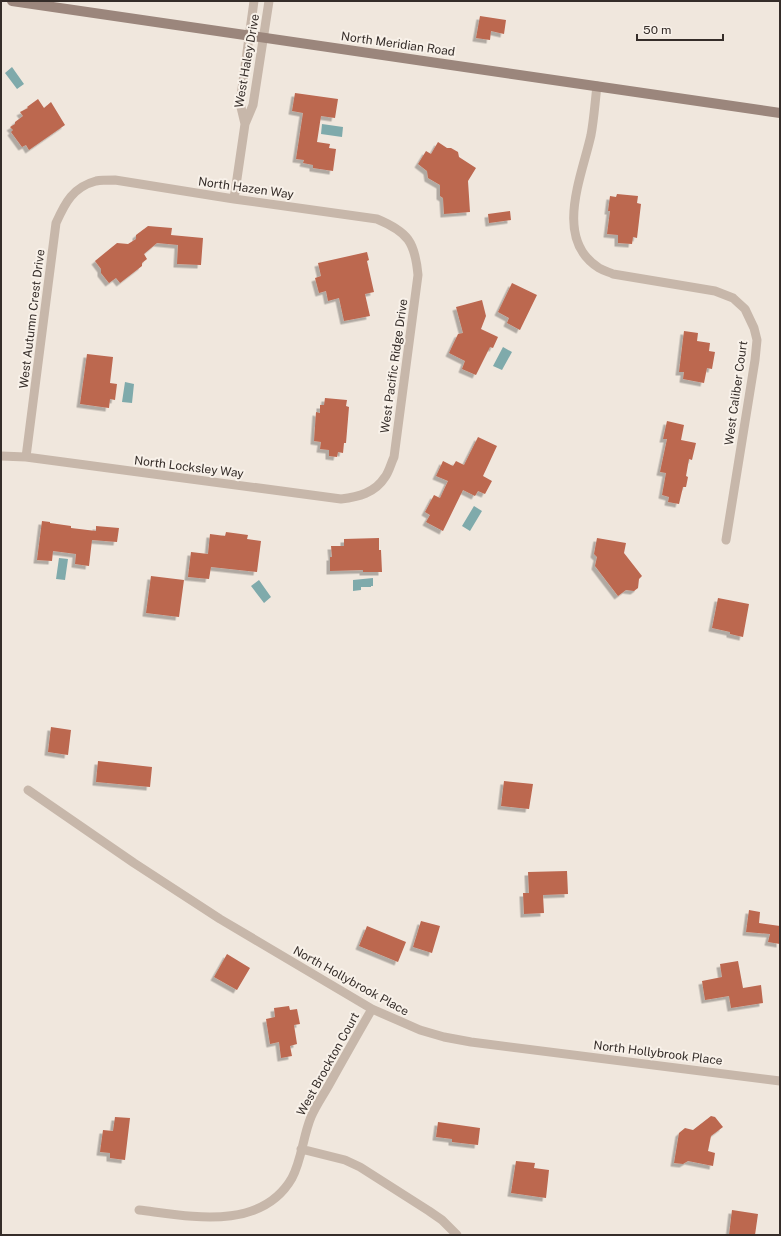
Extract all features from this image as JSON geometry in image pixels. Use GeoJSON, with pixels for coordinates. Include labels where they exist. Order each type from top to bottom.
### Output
{"type":"FeatureCollection","features":[{"type":"Feature","properties":{"kind":"street","name":"North Meridian Road"},"geometry":{"type":"LineString","coordinates":[[12,1],[780,113]]}},
{"type":"Feature","properties":{"kind":"street","name":"West Haley Drive"},"geometry":{"type":"LineString","coordinates":[[245,124],[240,103],[254,1]]}},
{"type":"Feature","properties":{"kind":"street","name":"West Haley Drive"},"geometry":{"type":"LineString","coordinates":[[234,200],[245,124],[253,105],[269,1]]}},
{"type":"Feature","properties":{"kind":"street","name":"West Caliber Court"},"geometry":{"type":"LineString","coordinates":[[597,86],[591,133],[574,203],[573,227],[577,243],[586,257],[599,268],[613,274],[715,291],[733,298],[745,309],[754,328],[756,340],[755,360],[726,540]]}},
{"type":"Feature","properties":{"kind":"street","name":"North Hazen Way"},"geometry":{"type":"LineString","coordinates":[[77,189],[96,181],[115,180],[234,200],[377,219],[394,226],[408,239]]}},
{"type":"Feature","properties":{"kind":"street","name":"West Autumn Crest Drive"},"geometry":{"type":"LineString","coordinates":[[26,457],[56,222],[64,205],[77,189]]}},
{"type":"Feature","properties":{"kind":"street","name":"West Pacific Ridge Drive"},"geometry":{"type":"LineString","coordinates":[[372,491],[385,477],[394,457],[418,275],[416,256],[408,239]]}},
{"type":"Feature","properties":{"kind":"street","name":"North Locksley Way"},"geometry":{"type":"LineString","coordinates":[[1,456],[26,457],[341,499],[357,497],[372,491]]}},
{"type":"Feature","properties":{"kind":"street","name":"North Hollybrook Place"},"geometry":{"type":"LineString","coordinates":[[28,790],[220,919],[372,1009],[420,1030],[444,1037],[471,1042],[780,1081]]}},
{"type":"Feature","properties":{"kind":"street","name":"West Brockton Court"},"geometry":{"type":"LineString","coordinates":[[139,1210],[213,1217],[229,1216],[260,1207],[273,1200],[284,1189],[292,1177],[311,1116],[372,1009]]}},
{"type":"Feature","properties":{"kind":"street"},"geometry":{"type":"LineString","coordinates":[[301,1149],[345,1160],[360,1167],[430,1211],[442,1220],[457,1235]]}},
{"type":"Feature","properties":{"kind":"water"},"geometry":{"type":"Polygon","coordinates":[[[12,67],[24,84],[17,89],[5,73],[12,67]]]}},
{"type":"Feature","properties":{"kind":"water"},"geometry":{"type":"Polygon","coordinates":[[[322,124],[343,127],[342,137],[321,134],[322,124]]]}},
{"type":"Feature","properties":{"kind":"water"},"geometry":{"type":"Polygon","coordinates":[[[503,347],[512,352],[502,370],[493,366],[503,347]]]}},
{"type":"Feature","properties":{"kind":"water"},"geometry":{"type":"Polygon","coordinates":[[[125,382],[134,384],[132,403],[122,402],[125,382]]]}},
{"type":"Feature","properties":{"kind":"water"},"geometry":{"type":"Polygon","coordinates":[[[474,506],[482,511],[470,531],[462,526],[474,506]]]}},
{"type":"Feature","properties":{"kind":"water"},"geometry":{"type":"Polygon","coordinates":[[[59,558],[68,559],[65,580],[56,579],[59,558]]]}},
{"type":"Feature","properties":{"kind":"water"},"geometry":{"type":"Polygon","coordinates":[[[373,578],[373,586],[361,587],[361,590],[353,591],[353,580],[373,578]]]}},
{"type":"Feature","properties":{"kind":"water"},"geometry":{"type":"Polygon","coordinates":[[[259,580],[271,597],[264,603],[251,586],[259,580]]]}},
{"type":"Feature","properties":{"kind":"building"},"geometry":{"type":"Polygon","coordinates":[[[480,16],[506,20],[504,34],[491,31],[490,40],[476,38],[480,16]]]}},
{"type":"Feature","properties":{"kind":"building"},"geometry":{"type":"Polygon","coordinates":[[[295,93],[338,99],[335,118],[321,116],[317,142],[330,144],[329,148],[336,149],[333,171],[313,168],[313,165],[303,163],[304,160],[296,159],[303,113],[292,111],[295,93]]]}},
{"type":"Feature","properties":{"kind":"building"},"geometry":{"type":"Polygon","coordinates":[[[38,99],[44,108],[51,102],[65,125],[29,150],[26,145],[22,147],[11,132],[13,130],[10,127],[23,116],[20,112],[28,108],[27,107],[38,99]]]}},
{"type":"Feature","properties":{"kind":"building"},"geometry":{"type":"Polygon","coordinates":[[[438,142],[447,148],[451,148],[458,152],[459,157],[476,168],[468,181],[470,212],[444,214],[443,198],[440,196],[440,185],[428,178],[427,171],[418,164],[426,151],[431,154],[438,142]]]}},
{"type":"Feature","properties":{"kind":"building"},"geometry":{"type":"Polygon","coordinates":[[[617,194],[638,196],[637,203],[641,204],[637,238],[633,237],[632,244],[618,243],[618,235],[607,234],[610,196],[616,197],[617,194]]]}},
{"type":"Feature","properties":{"kind":"building"},"geometry":{"type":"Polygon","coordinates":[[[510,211],[511,220],[489,223],[488,214],[510,211]]]}},
{"type":"Feature","properties":{"kind":"building"},"geometry":{"type":"Polygon","coordinates":[[[148,226],[172,228],[171,235],[203,238],[201,265],[177,264],[178,245],[157,243],[144,254],[147,259],[142,263],[142,266],[120,283],[116,278],[109,283],[101,273],[101,269],[95,261],[117,243],[128,244],[136,239],[136,235],[148,226]]]}},
{"type":"Feature","properties":{"kind":"building"},"geometry":{"type":"Polygon","coordinates":[[[367,252],[369,260],[367,261],[374,292],[365,294],[370,316],[344,321],[339,298],[328,301],[326,291],[319,293],[315,278],[321,276],[318,263],[367,252]]]}},
{"type":"Feature","properties":{"kind":"building"},"geometry":{"type":"Polygon","coordinates":[[[512,283],[537,295],[520,330],[507,323],[509,318],[498,312],[512,283]]]}},
{"type":"Feature","properties":{"kind":"building"},"geometry":{"type":"Polygon","coordinates":[[[482,300],[486,316],[481,329],[498,337],[493,348],[490,347],[476,375],[462,369],[465,361],[449,353],[458,334],[463,333],[456,307],[482,300]]]}},
{"type":"Feature","properties":{"kind":"building"},"geometry":{"type":"Polygon","coordinates":[[[684,331],[698,333],[697,341],[710,343],[709,351],[715,352],[712,369],[707,368],[704,383],[683,379],[684,372],[679,372],[684,331]]]}},
{"type":"Feature","properties":{"kind":"building"},"geometry":{"type":"Polygon","coordinates":[[[87,354],[113,357],[110,383],[117,384],[115,400],[110,399],[109,408],[80,404],[87,354]]]}},
{"type":"Feature","properties":{"kind":"building"},"geometry":{"type":"Polygon","coordinates":[[[325,398],[347,400],[346,406],[349,407],[346,443],[344,443],[343,453],[338,452],[337,457],[329,456],[329,450],[320,449],[321,442],[314,441],[316,412],[320,413],[320,405],[324,405],[325,398]]]}},
{"type":"Feature","properties":{"kind":"building"},"geometry":{"type":"Polygon","coordinates":[[[667,421],[684,425],[681,440],[696,443],[692,460],[689,459],[686,487],[683,487],[679,504],[668,502],[669,497],[662,495],[666,473],[660,472],[667,439],[663,439],[667,421]]]}},
{"type":"Feature","properties":{"kind":"building"},"geometry":{"type":"Polygon","coordinates":[[[478,437],[497,446],[483,476],[492,481],[485,494],[478,491],[475,496],[463,490],[443,531],[426,522],[430,515],[425,512],[434,495],[440,498],[448,481],[436,476],[443,461],[453,466],[456,461],[464,465],[478,437]]]}},
{"type":"Feature","properties":{"kind":"building"},"geometry":{"type":"Polygon","coordinates":[[[42,521],[71,526],[71,528],[96,531],[96,526],[119,528],[117,542],[92,540],[89,566],[75,564],[76,554],[53,551],[52,561],[37,560],[42,521]]]}},
{"type":"Feature","properties":{"kind":"building"},"geometry":{"type":"Polygon","coordinates":[[[226,532],[248,535],[247,539],[261,541],[257,572],[211,567],[209,579],[188,577],[191,552],[208,554],[210,534],[225,536],[226,532]]]}},
{"type":"Feature","properties":{"kind":"building"},"geometry":{"type":"Polygon","coordinates":[[[379,538],[382,572],[363,572],[363,570],[330,571],[330,557],[332,557],[331,546],[344,546],[344,539],[379,538]]]}},
{"type":"Feature","properties":{"kind":"building"},"geometry":{"type":"Polygon","coordinates":[[[597,538],[626,543],[624,553],[642,576],[639,579],[638,588],[634,591],[626,590],[618,596],[595,566],[597,557],[594,554],[597,538]]]}},
{"type":"Feature","properties":{"kind":"building"},"geometry":{"type":"Polygon","coordinates":[[[151,576],[184,580],[179,617],[146,613],[151,576]]]}},
{"type":"Feature","properties":{"kind":"building"},"geometry":{"type":"Polygon","coordinates":[[[718,598],[749,604],[743,637],[712,628],[718,598]]]}},
{"type":"Feature","properties":{"kind":"building"},"geometry":{"type":"Polygon","coordinates":[[[51,727],[71,730],[68,755],[48,752],[51,727]]]}},
{"type":"Feature","properties":{"kind":"building"},"geometry":{"type":"Polygon","coordinates":[[[98,761],[152,767],[150,787],[96,782],[98,761]]]}},
{"type":"Feature","properties":{"kind":"building"},"geometry":{"type":"Polygon","coordinates":[[[504,781],[533,784],[529,809],[501,806],[504,781]]]}},
{"type":"Feature","properties":{"kind":"building"},"geometry":{"type":"Polygon","coordinates":[[[567,871],[568,894],[543,895],[544,913],[524,914],[523,893],[529,893],[528,872],[567,871]]]}},
{"type":"Feature","properties":{"kind":"building"},"geometry":{"type":"Polygon","coordinates":[[[749,910],[760,912],[759,923],[780,926],[780,944],[768,942],[770,934],[746,932],[749,910]]]}},
{"type":"Feature","properties":{"kind":"building"},"geometry":{"type":"Polygon","coordinates":[[[421,921],[440,926],[432,953],[413,947],[421,921]]]}},
{"type":"Feature","properties":{"kind":"building"},"geometry":{"type":"Polygon","coordinates":[[[367,926],[406,942],[398,962],[359,946],[367,926]]]}},
{"type":"Feature","properties":{"kind":"building"},"geometry":{"type":"Polygon","coordinates":[[[227,954],[250,968],[237,990],[214,977],[227,954]]]}},
{"type":"Feature","properties":{"kind":"building"},"geometry":{"type":"Polygon","coordinates":[[[738,961],[743,988],[761,985],[763,1003],[731,1008],[729,996],[705,1000],[702,981],[722,977],[720,964],[738,961]]]}},
{"type":"Feature","properties":{"kind":"building"},"geometry":{"type":"Polygon","coordinates":[[[289,1006],[290,1010],[297,1009],[300,1024],[294,1025],[297,1044],[290,1046],[292,1056],[281,1058],[279,1042],[270,1044],[266,1019],[275,1017],[274,1008],[289,1006]]]}},
{"type":"Feature","properties":{"kind":"building"},"geometry":{"type":"Polygon","coordinates":[[[711,1116],[715,1117],[723,1127],[711,1136],[708,1151],[715,1153],[713,1166],[688,1161],[683,1164],[674,1163],[679,1133],[685,1128],[693,1130],[711,1116]]]}},
{"type":"Feature","properties":{"kind":"building"},"geometry":{"type":"Polygon","coordinates":[[[115,1117],[130,1118],[125,1160],[110,1158],[110,1153],[100,1152],[103,1130],[113,1131],[115,1117]]]}},
{"type":"Feature","properties":{"kind":"building"},"geometry":{"type":"Polygon","coordinates":[[[438,1122],[480,1128],[478,1145],[452,1142],[452,1139],[436,1137],[438,1122]]]}},
{"type":"Feature","properties":{"kind":"building"},"geometry":{"type":"Polygon","coordinates":[[[516,1161],[535,1163],[534,1168],[549,1170],[546,1198],[511,1193],[516,1161]]]}},
{"type":"Feature","properties":{"kind":"building"},"geometry":{"type":"Polygon","coordinates":[[[732,1210],[758,1214],[755,1235],[729,1235],[732,1210]]]}}]}
